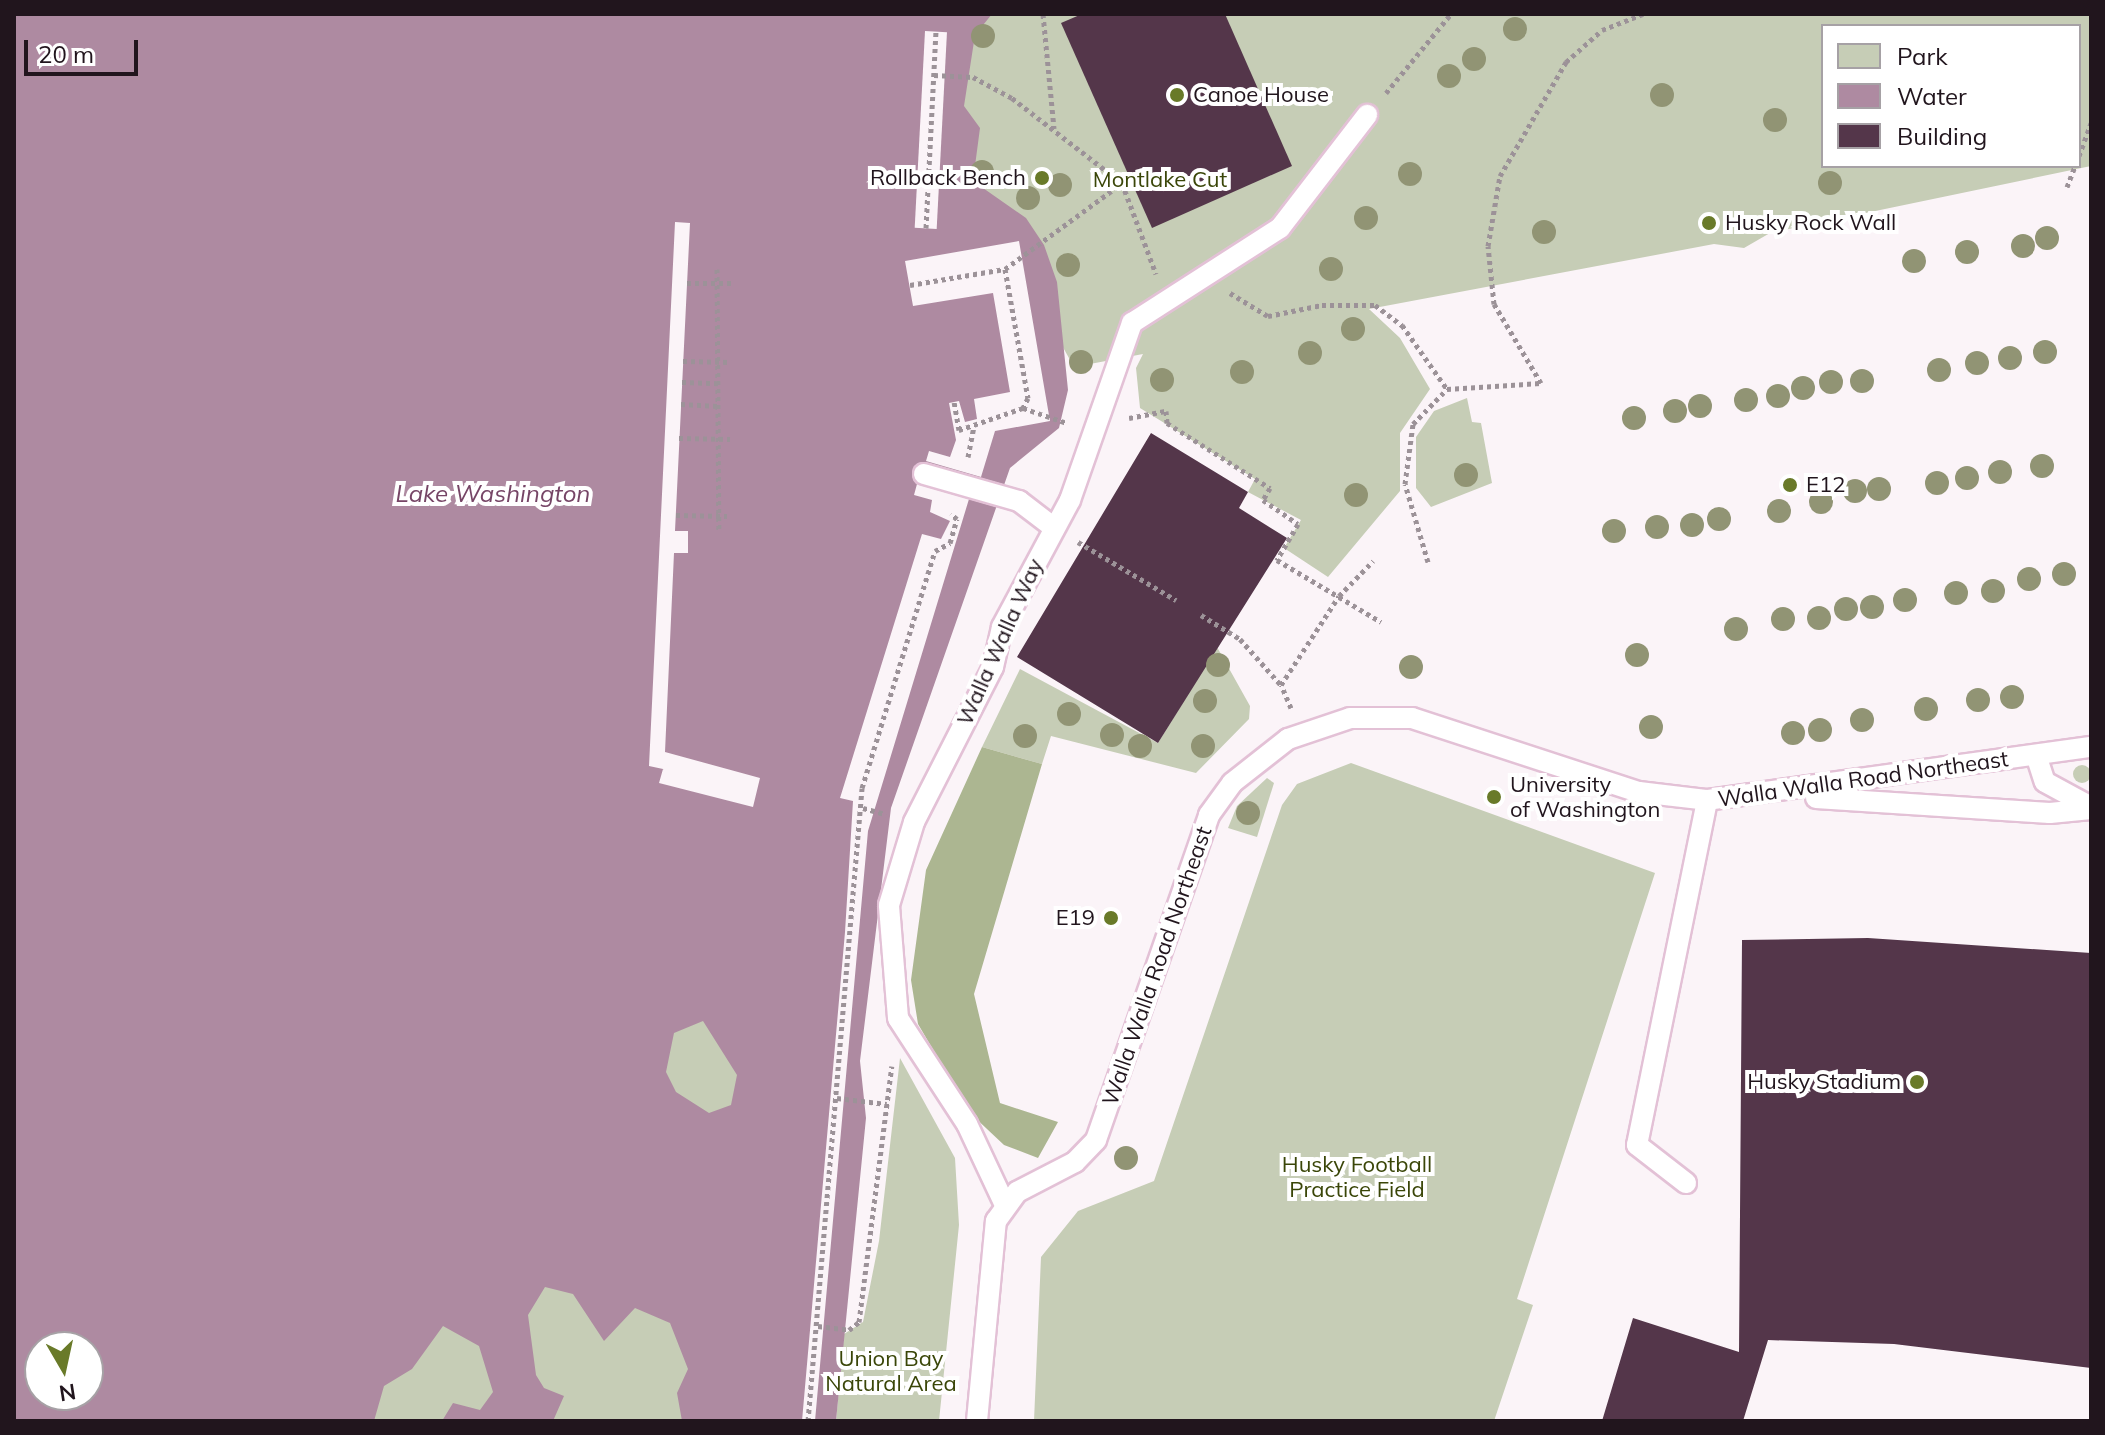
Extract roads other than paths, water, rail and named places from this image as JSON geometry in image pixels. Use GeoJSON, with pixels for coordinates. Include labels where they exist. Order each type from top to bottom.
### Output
{"type":"FeatureCollection","features":[{"type":"Feature","properties":{"kind":"lane","name":"Walla Walla Way"},"geometry":{"type":"LineString","coordinates":[[1005,1205],[967,1124],[898,1018],[889,905],[914,822],[1053,527],[1070,500],[1132,323],[1216,274],[1280,228],[1367,115]]}},
{"type":"Feature","properties":{"kind":"lane"},"geometry":{"type":"LineString","coordinates":[[924,474],[1019,501],[1053,527]]}},
{"type":"Feature","properties":{"kind":"lane","name":"Walla Walla Road Northeast"},"geometry":{"type":"LineString","coordinates":[[1005,1205],[1096,1140],[1209,815],[1232,783],[1288,739],[1350,718],[1412,718],[1639,792],[1707,800],[1785,794],[2091,747]]}},
{"type":"Feature","properties":{"kind":"lane"},"geometry":{"type":"LineString","coordinates":[[2036,755],[2045,782],[2091,808]]}},
{"type":"Feature","properties":{"kind":"lane"},"geometry":{"type":"LineString","coordinates":[[1785,794],[2050,813],[2091,808]]}},
{"type":"Feature","properties":{"kind":"lane"},"geometry":{"type":"LineString","coordinates":[[1686,1183],[1637,1145],[1707,800]]}},
{"type":"Feature","properties":{"kind":"lane"},"geometry":{"type":"LineString","coordinates":[[977,1421],[988,1255],[1005,1205]]}},
{"type":"Feature","properties":{"kind":"water","name":"Lake Washington"},"geometry":{"type":"Polygon","coordinates":[[[14,14],[992,14],[975,35],[964,106],[980,128],[973,181],[1026,218],[1044,245],[1057,282],[1068,390],[1059,428],[1010,468],[891,808],[860,1061],[866,1118],[836,1421],[682,1421],[677,1393],[688,1369],[670,1323],[635,1308],[604,1341],[573,1294],[545,1287],[528,1315],[536,1375],[544,1388],[564,1396],[553,1421],[442,1421],[453,1403],[480,1410],[493,1392],[479,1346],[443,1326],[412,1369],[384,1386],[374,1421],[14,1421],[14,14]],[[703,1021],[674,1033],[666,1072],[676,1092],[709,1113],[731,1105],[737,1075],[703,1021]]]}},
{"type":"Feature","properties":{"kind":"place","name":"Canoe House"},"geometry":{"type":"Point","coordinates":[1177,95]}},
{"type":"Feature","properties":{"kind":"place","name":"Rollback Bench"},"geometry":{"type":"Point","coordinates":[1042,178]}},
{"type":"Feature","properties":{"kind":"place","name":"Husky Rock Wall"},"geometry":{"type":"Point","coordinates":[1709,223]}},
{"type":"Feature","properties":{"kind":"place","name":"E12"},"geometry":{"type":"Point","coordinates":[1790,485]}},
{"type":"Feature","properties":{"kind":"place","name":"University of Washington"},"geometry":{"type":"Point","coordinates":[1494,797]}},
{"type":"Feature","properties":{"kind":"place","name":"E19"},"geometry":{"type":"Point","coordinates":[1111,918]}},
{"type":"Feature","properties":{"kind":"place","name":"Husky Stadium"},"geometry":{"type":"Point","coordinates":[1917,1082]}},
{"type":"Feature","properties":{"kind":"park label","name":"Montlake Cut"},"geometry":{"type":"Point","coordinates":[1160,180]}},
{"type":"Feature","properties":{"kind":"park label","name":"Husky Football Practice Field"},"geometry":{"type":"Point","coordinates":[1357,1176]}},
{"type":"Feature","properties":{"kind":"park label","name":"Union Bay Natural Area"},"geometry":{"type":"Point","coordinates":[891,1370]}}]}
